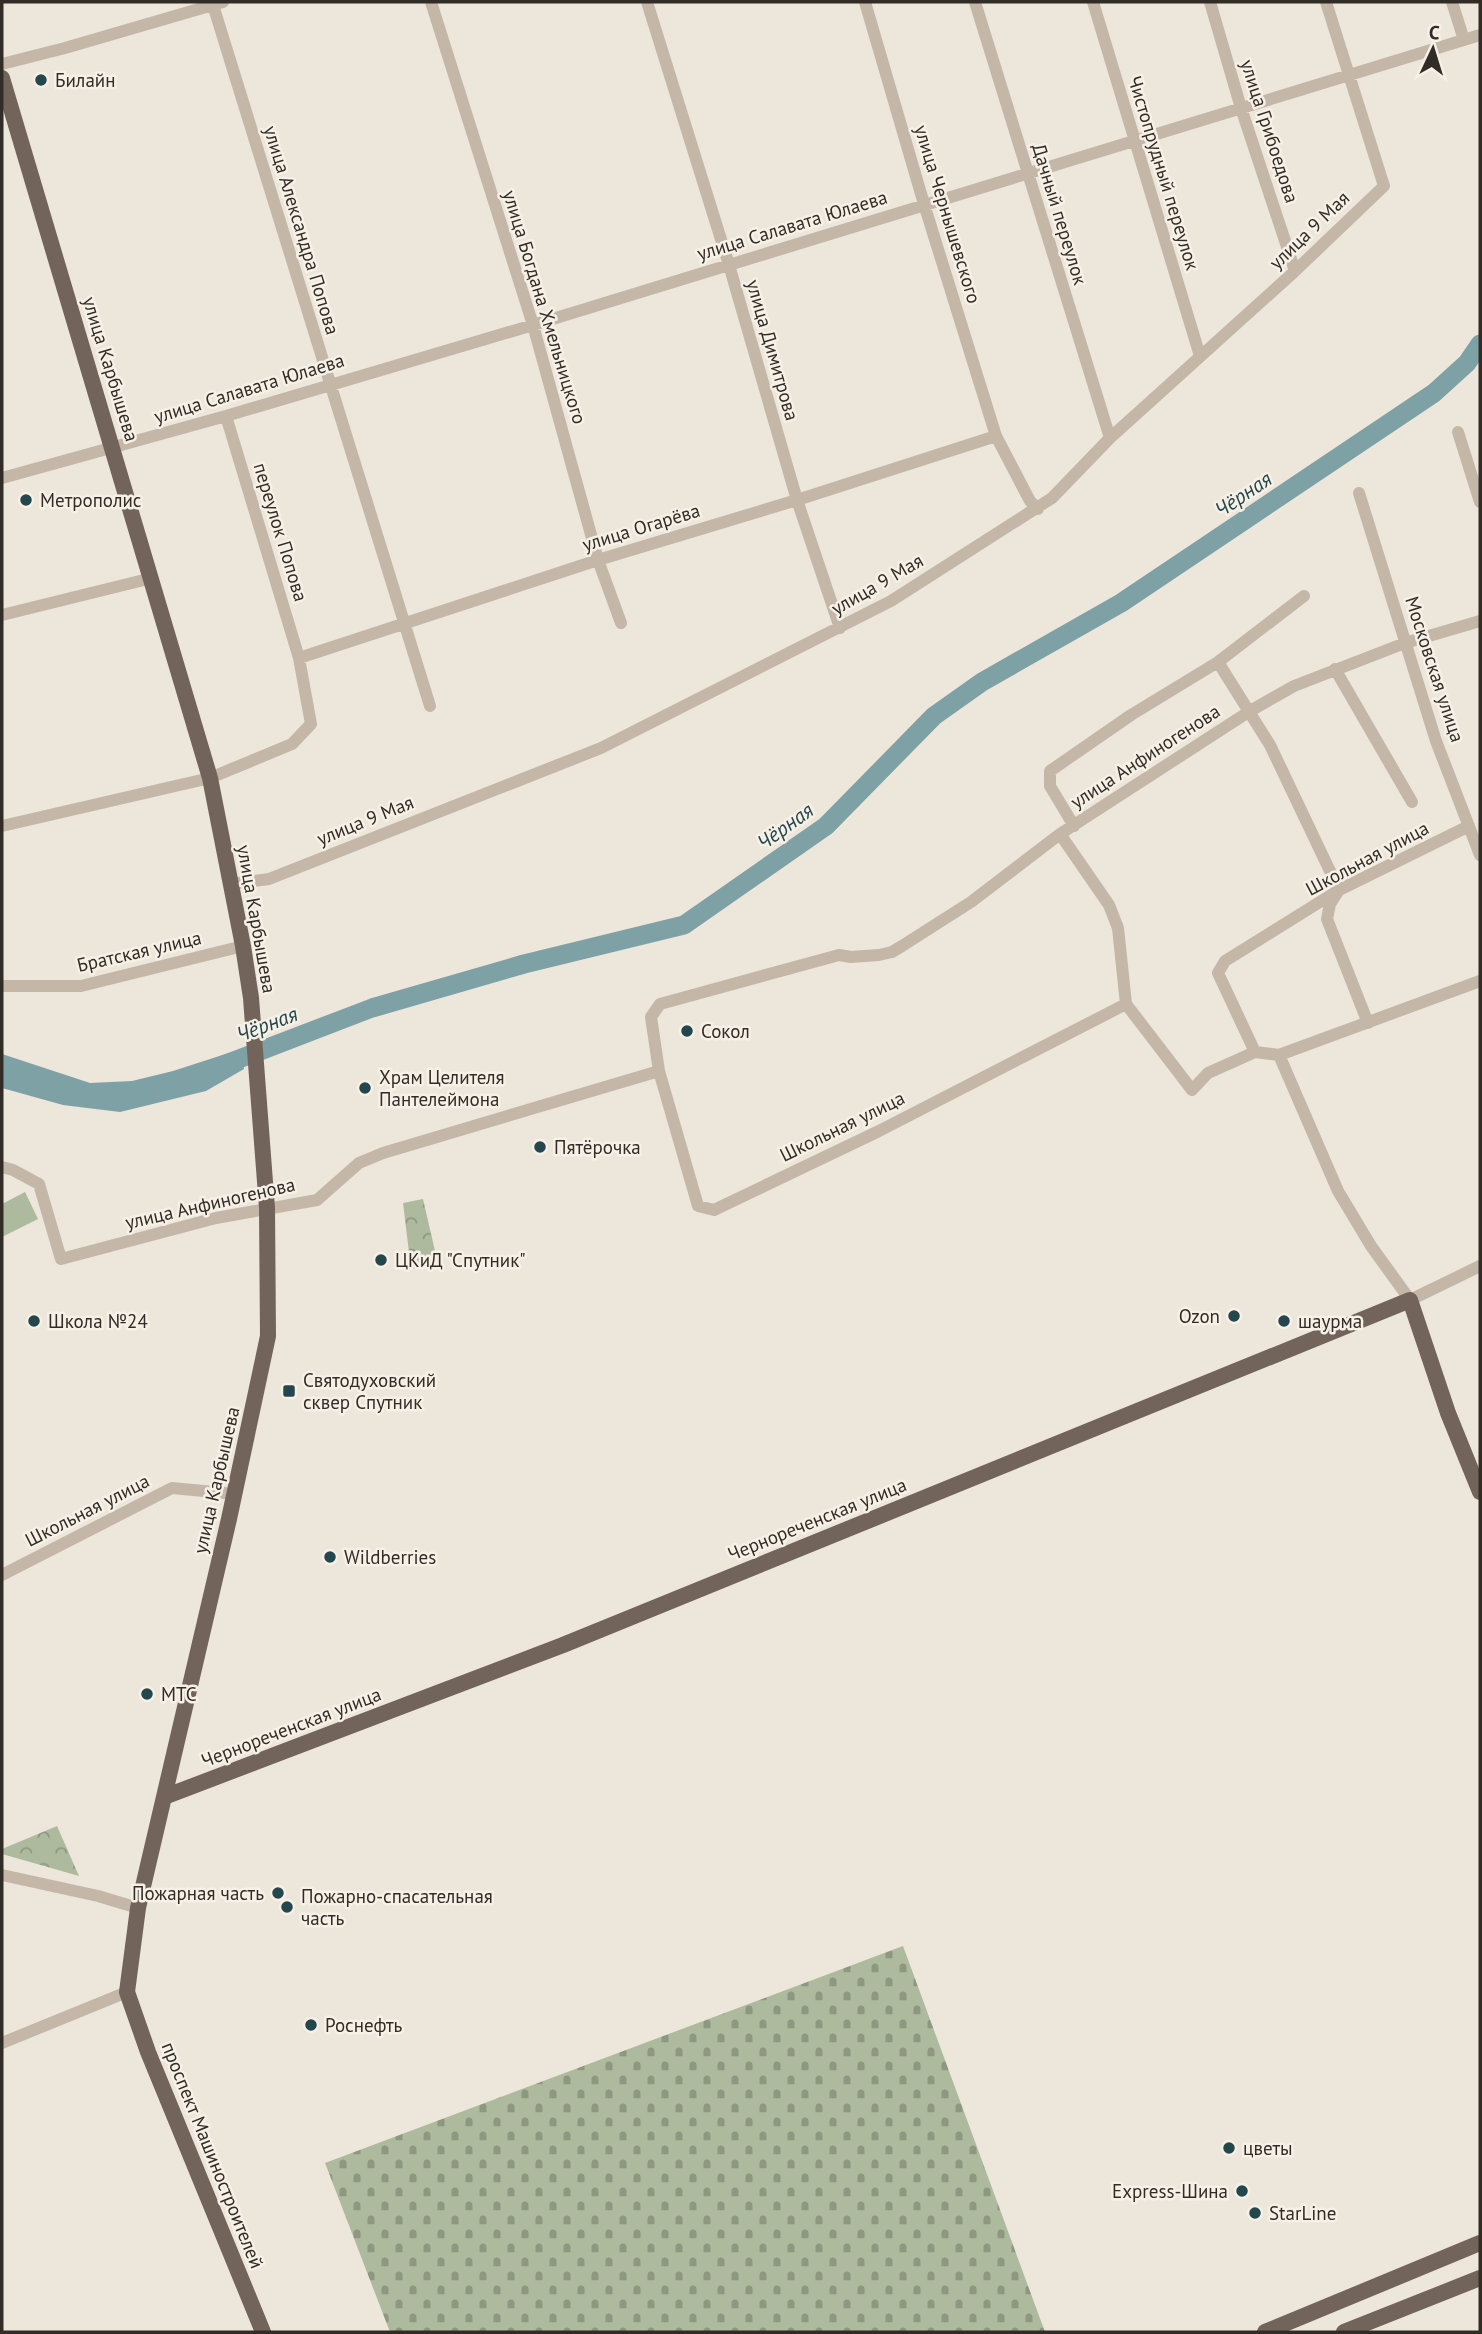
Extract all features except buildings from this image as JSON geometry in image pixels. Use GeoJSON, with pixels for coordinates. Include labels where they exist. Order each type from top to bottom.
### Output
{"type":"FeatureCollection","features":[{"type":"Feature","properties":{"kind":"main road","name":"улица Карбышева"},"geometry":{"type":"LineString","coordinates":[[2,78],[210,778],[251,998],[267,1208],[268,1336],[138,1908],[127,1992]]}},
{"type":"Feature","properties":{"kind":"main road"},"geometry":{"type":"LineString","coordinates":[[1410,1300],[1448,1413],[1480,1492]]}},
{"type":"Feature","properties":{"kind":"main road","name":"Чернореченская улица"},"geometry":{"type":"LineString","coordinates":[[164,1797],[563,1646],[1410,1300]]}},
{"type":"Feature","properties":{"kind":"main road","name":"проспект Машиностроителей"},"geometry":{"type":"LineString","coordinates":[[127,1992],[148,2052],[263,2332]]}},
{"type":"Feature","properties":{"kind":"main road"},"geometry":{"type":"LineString","coordinates":[[1265,2332],[1480,2243]]}},
{"type":"Feature","properties":{"kind":"main road"},"geometry":{"type":"LineString","coordinates":[[1343,2332],[1480,2278]]}},
{"type":"Feature","properties":{"kind":"main road"},"geometry":{"type":"LineString","coordinates":[[1360,2293],[1372,2322]]}},
{"type":"Feature","properties":{"kind":"street","name":"улица Богдана Хмельницкого"},"geometry":{"type":"LineString","coordinates":[[430,2],[533,325],[598,560],[621,623]]}},
{"type":"Feature","properties":{"kind":"street","name":"улица Димитрова"},"geometry":{"type":"LineString","coordinates":[[647,2],[729,265],[797,500],[840,628]]}},
{"type":"Feature","properties":{"kind":"street","name":"улица Чернышевского"},"geometry":{"type":"LineString","coordinates":[[865,2],[996,436],[1030,501],[1038,509]]}},
{"type":"Feature","properties":{"kind":"street","name":"Дачный переулок"},"geometry":{"type":"LineString","coordinates":[[975,2],[1110,438]]}},
{"type":"Feature","properties":{"kind":"street","name":"Чистопрудный переулок"},"geometry":{"type":"LineString","coordinates":[[1093,2],[1200,356]]}},
{"type":"Feature","properties":{"kind":"street","name":"улица Грибоедова"},"geometry":{"type":"LineString","coordinates":[[1210,2],[1241,108],[1295,271]]}},
{"type":"Feature","properties":{"kind":"street"},"geometry":{"type":"LineString","coordinates":[[1326,2],[1349,77]]}},
{"type":"Feature","properties":{"kind":"street"},"geometry":{"type":"LineString","coordinates":[[1452,2],[1464,40]]}},
{"type":"Feature","properties":{"kind":"street"},"geometry":{"type":"LineString","coordinates":[[2,64],[218,3]]}},
{"type":"Feature","properties":{"kind":"street","name":"улица Александра Попова"},"geometry":{"type":"LineString","coordinates":[[218,3],[329,384],[430,706]]}},
{"type":"Feature","properties":{"kind":"street","name":"улица Салавата Юлаева"},"geometry":{"type":"LineString","coordinates":[[2,478],[226,416],[533,325],[1480,35]]}},
{"type":"Feature","properties":{"kind":"street","name":"улица 9 Мая"},"geometry":{"type":"LineString","coordinates":[[231,884],[269,879],[601,748],[891,601],[1038,509],[1110,438],[1295,271],[1384,186],[1349,77]]}},
{"type":"Feature","properties":{"kind":"street","name":"переулок Попова"},"geometry":{"type":"LineString","coordinates":[[210,778],[292,744],[311,724],[299,658],[226,416]]}},
{"type":"Feature","properties":{"kind":"street"},"geometry":{"type":"LineString","coordinates":[[1458,432],[1480,502]]}},
{"type":"Feature","properties":{"kind":"street","name":"улица Огарёва"},"geometry":{"type":"LineString","coordinates":[[299,658],[598,560],[996,436]]}},
{"type":"Feature","properties":{"kind":"street","name":"Московская улица"},"geometry":{"type":"LineString","coordinates":[[1359,493],[1436,741],[1480,855]]}},
{"type":"Feature","properties":{"kind":"street"},"geometry":{"type":"LineString","coordinates":[[2,615],[152,578]]}},
{"type":"Feature","properties":{"kind":"street"},"geometry":{"type":"LineString","coordinates":[[1074,826],[1050,786],[1049,771],[1131,715],[1218,662],[1304,596]]}},
{"type":"Feature","properties":{"kind":"street","name":"улица Анфиногенова"},"geometry":{"type":"LineString","coordinates":[[2,1167],[39,1184],[61,1259],[216,1218],[317,1200],[359,1163],[383,1153],[659,1071],[651,1017],[660,1004],[839,955],[847,961],[892,952],[971,902],[1060,834],[1250,711],[1294,686],[1405,643],[1480,621]]}},
{"type":"Feature","properties":{"kind":"street"},"geometry":{"type":"LineString","coordinates":[[1218,662],[1270,745],[1339,890],[1330,904],[1327,919],[1368,1023]]}},
{"type":"Feature","properties":{"kind":"street"},"geometry":{"type":"LineString","coordinates":[[1335,669],[1412,802]]}},
{"type":"Feature","properties":{"kind":"street"},"geometry":{"type":"LineString","coordinates":[[2,826],[210,778]]}},
{"type":"Feature","properties":{"kind":"street","name":"Школьная улица"},"geometry":{"type":"LineString","coordinates":[[1255,1052],[1218,973],[1225,961],[1339,890],[1469,826]]}},
{"type":"Feature","properties":{"kind":"street"},"geometry":{"type":"LineString","coordinates":[[1060,834],[1109,905],[1118,928],[1126,1004],[1192,1090],[1208,1073],[1255,1052],[1279,1055],[1480,981]]}},
{"type":"Feature","properties":{"kind":"street"},"geometry":{"type":"LineString","coordinates":[[1298,918],[1327,919]]}},
{"type":"Feature","properties":{"kind":"street","name":"Братская улица"},"geometry":{"type":"LineString","coordinates":[[2,986],[81,986],[243,946]]}},
{"type":"Feature","properties":{"kind":"street","name":"Школьная улица"},"geometry":{"type":"LineString","coordinates":[[659,1071],[698,1206],[714,1210],[879,1131],[1126,1004]]}},
{"type":"Feature","properties":{"kind":"street"},"geometry":{"type":"LineString","coordinates":[[1279,1055],[1338,1191],[1377,1255],[1410,1300]]}},
{"type":"Feature","properties":{"kind":"street","name":"Чернореченская улица"},"geometry":{"type":"LineString","coordinates":[[1410,1300],[1480,1266]]}},
{"type":"Feature","properties":{"kind":"street","name":"Школьная улица"},"geometry":{"type":"LineString","coordinates":[[2,1575],[172,1488],[234,1494]]}},
{"type":"Feature","properties":{"kind":"street"},"geometry":{"type":"LineString","coordinates":[[2,1875],[98,1896],[138,1908]]}},
{"type":"Feature","properties":{"kind":"street"},"geometry":{"type":"LineString","coordinates":[[2,2043],[127,1992]]}},
{"type":"Feature","properties":{"kind":"green space"},"geometry":{"type":"Polygon","coordinates":[[[25,1192],[38,1219],[2,1237],[2,1204],[25,1192]]]}},
{"type":"Feature","properties":{"kind":"green space"},"geometry":{"type":"Polygon","coordinates":[[[423,1199],[438,1264],[411,1269],[403,1203],[423,1199]]]}},
{"type":"Feature","properties":{"kind":"green space"},"geometry":{"type":"Polygon","coordinates":[[[57,1826],[79,1876],[2,1854],[2,1849],[57,1826]]]}},
{"type":"Feature","properties":{"kind":"green space"},"geometry":{"type":"Polygon","coordinates":[[[903,1946],[1045,2332],[390,2332],[325,2163],[903,1946]]]}},
{"type":"Feature","properties":{"kind":"water"},"geometry":{"type":"Polygon","coordinates":[[[241,1049],[244,1069],[206,1091],[120,1112],[63,1105],[2,1088],[2,1054],[90,1083],[132,1081],[241,1049]]]}},
{"type":"Feature","properties":{"kind":"waterway","name":"Чёрная"},"geometry":{"type":"LineString","coordinates":[[218,1067],[372,1008],[524,964],[684,925],[826,826],[934,716],[982,682],[1121,603],[1434,393],[1467,363],[1480,344]]}},
{"type":"Feature","properties":{"kind":"place","name":"Билайн"},"geometry":{"type":"Point","coordinates":[41,80]}},
{"type":"Feature","properties":{"kind":"place","name":"Метрополис"},"geometry":{"type":"Point","coordinates":[26,500]}},
{"type":"Feature","properties":{"kind":"place","name":"Сокол"},"geometry":{"type":"Point","coordinates":[687,1031]}},
{"type":"Feature","properties":{"kind":"place","name":"Храм Целителя Пантелеймона"},"geometry":{"type":"Point","coordinates":[365,1088]}},
{"type":"Feature","properties":{"kind":"place","name":"Пятёрочка"},"geometry":{"type":"Point","coordinates":[540,1147]}},
{"type":"Feature","properties":{"kind":"place","name":"ЦКиД \"Спутник\""},"geometry":{"type":"Point","coordinates":[381,1260]}},
{"type":"Feature","properties":{"kind":"place","name":"Ozon"},"geometry":{"type":"Point","coordinates":[1234,1316]}},
{"type":"Feature","properties":{"kind":"place","name":"Школа №24"},"geometry":{"type":"Point","coordinates":[34,1321]}},
{"type":"Feature","properties":{"kind":"place","name":"шаурма"},"geometry":{"type":"Point","coordinates":[1284,1321]}},
{"type":"Feature","properties":{"kind":"place","name":"Святодуховский сквер Спутник"},"geometry":{"type":"Point","coordinates":[289,1391]}},
{"type":"Feature","properties":{"kind":"place","name":"Wildberries"},"geometry":{"type":"Point","coordinates":[330,1557]}},
{"type":"Feature","properties":{"kind":"place","name":"МТС"},"geometry":{"type":"Point","coordinates":[147,1694]}},
{"type":"Feature","properties":{"kind":"place","name":"Пожарная часть"},"geometry":{"type":"Point","coordinates":[278,1893]}},
{"type":"Feature","properties":{"kind":"place","name":"Пожарно-спасательная часть"},"geometry":{"type":"Point","coordinates":[287,1907]}},
{"type":"Feature","properties":{"kind":"place","name":"Роснефть"},"geometry":{"type":"Point","coordinates":[311,2025]}},
{"type":"Feature","properties":{"kind":"place","name":"цветы"},"geometry":{"type":"Point","coordinates":[1229,2148]}},
{"type":"Feature","properties":{"kind":"place","name":"Express-Шина"},"geometry":{"type":"Point","coordinates":[1242,2191]}},
{"type":"Feature","properties":{"kind":"place","name":"StarLine"},"geometry":{"type":"Point","coordinates":[1255,2213]}}]}
